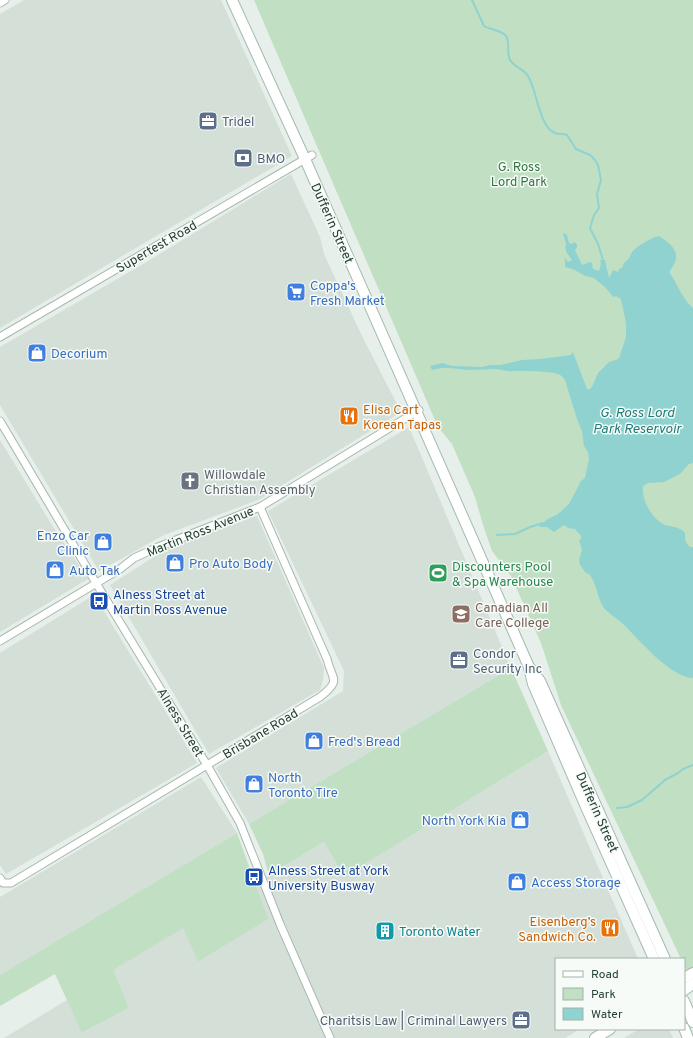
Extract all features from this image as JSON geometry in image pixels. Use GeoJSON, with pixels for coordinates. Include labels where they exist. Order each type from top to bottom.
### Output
{"type":"FeatureCollection","features":[{"type":"Feature","properties":{"kind":"main road","name":"Dufferin Street"},"geometry":{"type":"LineString","coordinates":[[232,0],[308,157],[529,667],[533,684],[586,807],[654,958]]}},
{"type":"Feature","properties":{"kind":"main road","name":"Dufferin Street"},"geometry":{"type":"LineString","coordinates":[[529,667],[540,681],[665,958]]}},
{"type":"Feature","properties":{"kind":"main road"},"geometry":{"type":"LineString","coordinates":[[685,1003],[693,1022]]}},
{"type":"Feature","properties":{"kind":"main road"},"geometry":{"type":"LineString","coordinates":[[595,1038],[608,1030]]}},
{"type":"Feature","properties":{"kind":"street"},"geometry":{"type":"LineString","coordinates":[[0,3],[5,0]]}},
{"type":"Feature","properties":{"kind":"street","name":"Supertest Road"},"geometry":{"type":"LineString","coordinates":[[0,337],[308,157]]}},
{"type":"Feature","properties":{"kind":"street","name":"Martin Ross Avenue"},"geometry":{"type":"LineString","coordinates":[[0,641],[96,582],[120,569],[134,558],[158,546],[260,507],[418,411]]}},
{"type":"Feature","properties":{"kind":"street","name":"Alness Street"},"geometry":{"type":"LineString","coordinates":[[0,421],[207,765],[240,823],[280,924],[330,1038]]}},
{"type":"Feature","properties":{"kind":"street","name":"Brisbane Road"},"geometry":{"type":"LineString","coordinates":[[0,878],[4,884],[11,883],[320,697],[327,692],[334,683],[334,676],[327,659],[260,507]]}},
{"type":"Feature","properties":{"kind":"shaded area"},"geometry":{"type":"Polygon","coordinates":[[[24,0],[221,0],[292,156],[0,328],[0,14],[24,0]]]}},
{"type":"Feature","properties":{"kind":"shaded area"},"geometry":{"type":"Polygon","coordinates":[[[291,174],[320,237],[324,254],[362,336],[401,412],[258,500],[164,535],[99,571],[0,405],[0,347],[150,260],[291,174]]]}},
{"type":"Feature","properties":{"kind":"shaded area"},"geometry":{"type":"Polygon","coordinates":[[[409,427],[511,668],[249,824],[216,768],[343,691],[344,671],[268,511],[409,427]]]}},
{"type":"Feature","properties":{"kind":"shaded area"},"geometry":{"type":"Polygon","coordinates":[[[0,440],[50,522],[88,579],[0,632],[0,440]]]}},
{"type":"Feature","properties":{"kind":"shaded area"},"geometry":{"type":"Polygon","coordinates":[[[257,516],[324,668],[323,680],[320,690],[209,754],[110,585],[166,549],[257,516]]]}},
{"type":"Feature","properties":{"kind":"shaded area"},"geometry":{"type":"Polygon","coordinates":[[[94,595],[197,763],[6,874],[0,865],[0,653],[94,595]]]}},
{"type":"Feature","properties":{"kind":"shaded area"},"geometry":{"type":"Polygon","coordinates":[[[548,751],[638,958],[555,958],[555,1030],[578,1030],[565,1038],[4,1038],[67,1000],[83,1033],[129,1008],[112,970],[183,927],[198,962],[267,919],[255,883],[324,842],[344,877],[548,751]]]}},
{"type":"Feature","properties":{"kind":"shaded area"},"geometry":{"type":"Polygon","coordinates":[[[201,777],[237,833],[0,975],[0,897],[201,777]]]}},
{"type":"Feature","properties":{"kind":"shaded area"},"geometry":{"type":"Polygon","coordinates":[[[637,1030],[669,1030],[673,1038],[624,1038],[637,1030]]]}},
{"type":"Feature","properties":{"kind":"green space","name":"G. Ross Lord Park"},"geometry":{"type":"Polygon","coordinates":[[[254,0],[693,0],[693,967],[687,971],[685,967],[685,958],[681,958],[561,705],[541,643],[511,576],[492,551],[475,497],[452,444],[438,427],[254,0]]]}},
{"type":"Feature","properties":{"kind":"green space"},"geometry":{"type":"Polygon","coordinates":[[[511,668],[548,751],[344,877],[324,842],[269,875],[263,854],[249,824],[511,668]]]}},
{"type":"Feature","properties":{"kind":"green space"},"geometry":{"type":"Polygon","coordinates":[[[237,833],[268,919],[198,962],[183,928],[113,970],[129,1008],[82,1033],[55,974],[0,1006],[0,975],[237,833]]]}},
{"type":"Feature","properties":{"kind":"water","name":"G. Ross Lord Park Reservoir"},"geometry":{"type":"Polygon","coordinates":[[[564,233],[567,235],[569,243],[572,244],[574,242],[577,244],[575,250],[582,265],[590,262],[592,263],[593,269],[599,271],[601,264],[600,260],[605,260],[609,278],[613,270],[618,272],[619,269],[623,267],[623,264],[628,260],[635,249],[641,244],[659,236],[675,251],[676,260],[669,272],[683,296],[693,308],[693,463],[689,464],[680,474],[664,482],[648,483],[643,486],[643,491],[646,503],[652,514],[665,525],[681,529],[685,533],[686,543],[690,547],[693,547],[693,678],[684,676],[664,664],[654,656],[621,622],[604,608],[592,578],[580,565],[579,560],[582,550],[579,540],[581,539],[581,536],[575,529],[568,528],[564,525],[554,532],[547,527],[539,526],[558,514],[569,504],[581,481],[585,478],[589,459],[588,452],[584,446],[582,431],[565,380],[558,374],[549,372],[446,368],[432,370],[430,366],[442,363],[452,366],[481,367],[501,365],[522,360],[571,355],[573,352],[587,389],[590,389],[598,373],[609,362],[619,358],[626,337],[626,323],[621,299],[616,296],[613,297],[606,288],[594,278],[585,276],[575,270],[565,267],[565,258],[568,262],[572,260],[566,250],[564,233]]]}},
{"type":"Feature","properties":{"kind":"waterway"},"geometry":{"type":"LineString","coordinates":[[472,0],[484,26],[502,32],[506,36],[510,60],[528,76],[545,124],[556,134],[567,135],[576,149],[590,155],[598,165],[601,180],[597,194],[599,208],[594,215],[590,228],[598,244],[603,260]]}},
{"type":"Feature","properties":{"kind":"waterway"},"geometry":{"type":"LineString","coordinates":[[497,535],[515,534],[543,523]]}},
{"type":"Feature","properties":{"kind":"waterway"},"geometry":{"type":"LineString","coordinates":[[617,808],[627,807],[642,800],[665,780],[693,765]]}},
{"type":"Feature","properties":{"kind":"place","name":"Tridel"},"geometry":{"type":"Point","coordinates":[208,121]}},
{"type":"Feature","properties":{"kind":"place","name":"BMO"},"geometry":{"type":"Point","coordinates":[243,158]}},
{"type":"Feature","properties":{"kind":"place","name":"Coppa's Fresh Market"},"geometry":{"type":"Point","coordinates":[296,292]}},
{"type":"Feature","properties":{"kind":"place","name":"Decorium"},"geometry":{"type":"Point","coordinates":[37,353]}},
{"type":"Feature","properties":{"kind":"place","name":"Elisa Cart Korean Tapas"},"geometry":{"type":"Point","coordinates":[349,416]}},
{"type":"Feature","properties":{"kind":"place","name":"Willowdale Christian Assembly"},"geometry":{"type":"Point","coordinates":[190,481]}},
{"type":"Feature","properties":{"kind":"place","name":"Enzo Car Clinic"},"geometry":{"type":"Point","coordinates":[103,542]}},
{"type":"Feature","properties":{"kind":"place","name":"Pro Auto Body"},"geometry":{"type":"Point","coordinates":[175,563]}},
{"type":"Feature","properties":{"kind":"place","name":"Auto Tak"},"geometry":{"type":"Point","coordinates":[55,570]}},
{"type":"Feature","properties":{"kind":"place","name":"Discounters Pool & Spa Warehouse"},"geometry":{"type":"Point","coordinates":[438,573]}},
{"type":"Feature","properties":{"kind":"place","name":"Alness Street at Martin Ross Avenue"},"geometry":{"type":"Point","coordinates":[99,601]}},
{"type":"Feature","properties":{"kind":"place","name":"Canadian All Care College"},"geometry":{"type":"Point","coordinates":[461,614]}},
{"type":"Feature","properties":{"kind":"place","name":"Condor Security Inc"},"geometry":{"type":"Point","coordinates":[459,660]}},
{"type":"Feature","properties":{"kind":"place","name":"Fred's Bread"},"geometry":{"type":"Point","coordinates":[314,741]}},
{"type":"Feature","properties":{"kind":"place","name":"North Toronto Tire"},"geometry":{"type":"Point","coordinates":[254,784]}},
{"type":"Feature","properties":{"kind":"place","name":"North York Kia"},"geometry":{"type":"Point","coordinates":[520,820]}},
{"type":"Feature","properties":{"kind":"place","name":"Alness Street at York University Busway"},"geometry":{"type":"Point","coordinates":[254,877]}},
{"type":"Feature","properties":{"kind":"place","name":"Access Storage"},"geometry":{"type":"Point","coordinates":[517,882]}},
{"type":"Feature","properties":{"kind":"place","name":"Eisenberg’s Sandwich Co."},"geometry":{"type":"Point","coordinates":[610,928]}},
{"type":"Feature","properties":{"kind":"place","name":"Toronto Water"},"geometry":{"type":"Point","coordinates":[385,931]}},
{"type":"Feature","properties":{"kind":"place","name":"Charitsis Law | Criminal Lawyers"},"geometry":{"type":"Point","coordinates":[521,1020]}}]}
